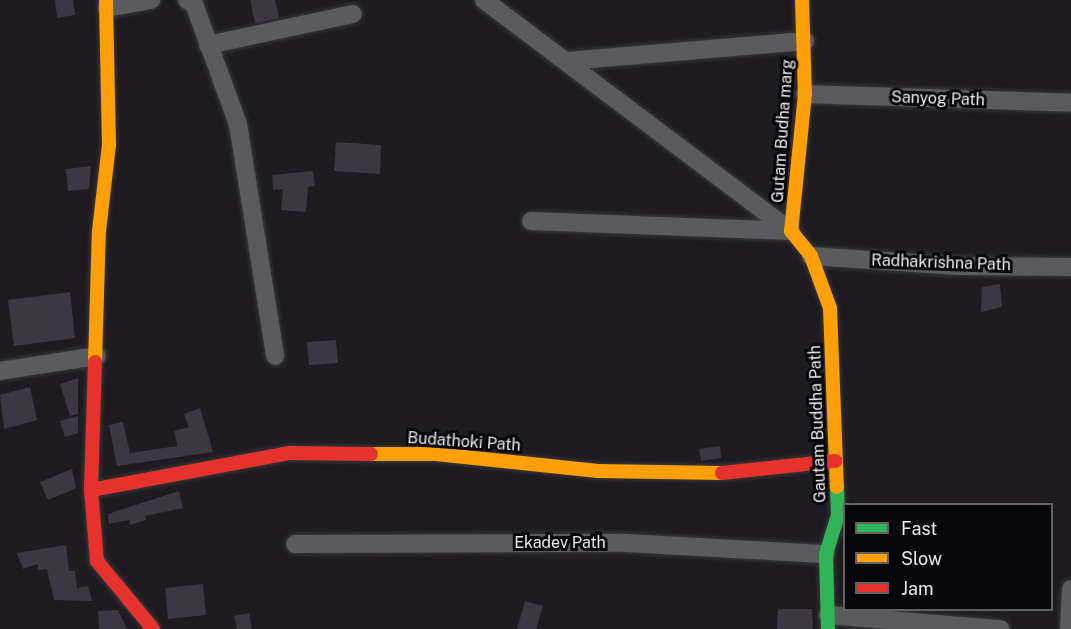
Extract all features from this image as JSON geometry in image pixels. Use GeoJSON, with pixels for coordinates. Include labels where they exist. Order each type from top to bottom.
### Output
{"type":"FeatureCollection","features":[{"type":"Feature","properties":{"kind":"street"},"geometry":{"type":"LineString","coordinates":[[151,0],[106,4],[109,146],[99,231],[92,490],[97,561],[153,629]]}},
{"type":"Feature","properties":{"kind":"street"},"geometry":{"type":"LineString","coordinates":[[187,0],[194,4],[238,124],[274,356]]}},
{"type":"Feature","properties":{"kind":"street"},"geometry":{"type":"LineString","coordinates":[[484,0],[528,37],[567,61],[791,231],[811,256]]}},
{"type":"Feature","properties":{"kind":"street","name":"Gutam Budha marg"},"geometry":{"type":"LineString","coordinates":[[791,231],[805,94],[802,0]]}},
{"type":"Feature","properties":{"kind":"street"},"geometry":{"type":"LineString","coordinates":[[208,45],[353,14]]}},
{"type":"Feature","properties":{"kind":"street"},"geometry":{"type":"LineString","coordinates":[[567,61],[805,41]]}},
{"type":"Feature","properties":{"kind":"street","name":"Sanyog Path"},"geometry":{"type":"LineString","coordinates":[[805,94],[1071,103]]}},
{"type":"Feature","properties":{"kind":"street"},"geometry":{"type":"LineString","coordinates":[[531,221],[791,231]]}},
{"type":"Feature","properties":{"kind":"street","name":"Radhakrishna Path"},"geometry":{"type":"LineString","coordinates":[[811,256],[959,266],[1071,267]]}},
{"type":"Feature","properties":{"kind":"street","name":"Gautam Buddha Path"},"geometry":{"type":"LineString","coordinates":[[811,256],[830,308],[838,515],[826,554],[828,622]]}},
{"type":"Feature","properties":{"kind":"street"},"geometry":{"type":"LineString","coordinates":[[0,372],[97,356]]}},
{"type":"Feature","properties":{"kind":"street","name":"Budathoki Path"},"geometry":{"type":"LineString","coordinates":[[92,490],[289,453],[436,454],[598,471],[699,476],[835,461]]}},
{"type":"Feature","properties":{"kind":"street","name":"Ekadev Path"},"geometry":{"type":"LineString","coordinates":[[295,544],[627,543],[826,554]]}},
{"type":"Feature","properties":{"kind":"street"},"geometry":{"type":"LineString","coordinates":[[1069,629],[1071,589]]}},
{"type":"Feature","properties":{"kind":"street"},"geometry":{"type":"LineString","coordinates":[[828,622],[1000,629]]}},
{"type":"Feature","properties":{"kind":"building"},"geometry":{"type":"Polygon","coordinates":[[[55,0],[73,0],[75,15],[57,18],[55,0]]]}},
{"type":"Feature","properties":{"kind":"building"},"geometry":{"type":"Polygon","coordinates":[[[250,0],[275,0],[279,18],[255,23],[250,0]]]}},
{"type":"Feature","properties":{"kind":"building"},"geometry":{"type":"Polygon","coordinates":[[[336,142],[381,145],[380,174],[334,171],[336,142]]]}},
{"type":"Feature","properties":{"kind":"building"},"geometry":{"type":"Polygon","coordinates":[[[91,166],[89,189],[68,191],[66,169],[91,166]]]}},
{"type":"Feature","properties":{"kind":"building"},"geometry":{"type":"Polygon","coordinates":[[[313,171],[315,186],[308,187],[306,212],[281,210],[283,189],[273,190],[272,175],[313,171]]]}},
{"type":"Feature","properties":{"kind":"building"},"geometry":{"type":"Polygon","coordinates":[[[1000,284],[1002,307],[981,312],[982,287],[1000,284]]]}},
{"type":"Feature","properties":{"kind":"building"},"geometry":{"type":"Polygon","coordinates":[[[70,292],[75,338],[14,346],[8,300],[70,292]]]}},
{"type":"Feature","properties":{"kind":"building"},"geometry":{"type":"Polygon","coordinates":[[[336,340],[338,363],[309,365],[307,342],[336,340]]]}},
{"type":"Feature","properties":{"kind":"building"},"geometry":{"type":"Polygon","coordinates":[[[78,378],[78,414],[70,416],[60,384],[78,378]]]}},
{"type":"Feature","properties":{"kind":"building"},"geometry":{"type":"Polygon","coordinates":[[[30,387],[37,420],[4,429],[0,395],[30,387]]]}},
{"type":"Feature","properties":{"kind":"building"},"geometry":{"type":"Polygon","coordinates":[[[200,408],[213,452],[117,466],[109,425],[123,422],[130,453],[177,446],[174,431],[189,427],[184,414],[200,408]]]}},
{"type":"Feature","properties":{"kind":"building"},"geometry":{"type":"Polygon","coordinates":[[[78,416],[78,433],[65,437],[60,421],[78,416]]]}},
{"type":"Feature","properties":{"kind":"building"},"geometry":{"type":"Polygon","coordinates":[[[720,446],[721,458],[701,461],[699,449],[720,446]]]}},
{"type":"Feature","properties":{"kind":"building"},"geometry":{"type":"Polygon","coordinates":[[[72,469],[76,488],[48,500],[40,482],[72,469]]]}},
{"type":"Feature","properties":{"kind":"building"},"geometry":{"type":"Polygon","coordinates":[[[179,491],[183,508],[145,516],[146,520],[130,525],[129,520],[109,524],[108,514],[179,491]]]}},
{"type":"Feature","properties":{"kind":"building"},"geometry":{"type":"Polygon","coordinates":[[[66,545],[69,571],[75,571],[77,588],[88,586],[92,601],[54,600],[47,569],[38,570],[38,564],[23,569],[17,553],[66,545]]]}},
{"type":"Feature","properties":{"kind":"building"},"geometry":{"type":"Polygon","coordinates":[[[203,584],[206,615],[168,619],[165,588],[203,584]]]}},
{"type":"Feature","properties":{"kind":"building"},"geometry":{"type":"Polygon","coordinates":[[[525,601],[543,606],[536,629],[517,629],[525,601]]]}},
{"type":"Feature","properties":{"kind":"building"},"geometry":{"type":"Polygon","coordinates":[[[778,609],[812,609],[813,629],[777,629],[778,609]]]}},
{"type":"Feature","properties":{"kind":"building"},"geometry":{"type":"Polygon","coordinates":[[[118,610],[127,629],[99,629],[98,611],[118,610]]]}},
{"type":"Feature","properties":{"kind":"building"},"geometry":{"type":"Polygon","coordinates":[[[249,613],[252,629],[237,629],[234,616],[249,613]]]}},
{"type":"Feature","properties":{"kind":"traffic: fast"},"geometry":{"type":"LineString","coordinates":[[828,629],[826,554],[838,515],[837,487]]}},
{"type":"Feature","properties":{"kind":"traffic: slow"},"geometry":{"type":"LineString","coordinates":[[95,362],[99,231],[109,145],[106,0]]}},
{"type":"Feature","properties":{"kind":"traffic: slow"},"geometry":{"type":"LineString","coordinates":[[802,0],[805,94],[791,231],[811,256],[830,308],[837,487]]}},
{"type":"Feature","properties":{"kind":"traffic: slow"},"geometry":{"type":"LineString","coordinates":[[371,454],[436,454],[598,471],[722,473]]}},
{"type":"Feature","properties":{"kind":"traffic: jam"},"geometry":{"type":"LineString","coordinates":[[95,362],[91,490],[97,561],[153,629]]}},
{"type":"Feature","properties":{"kind":"traffic: jam"},"geometry":{"type":"LineString","coordinates":[[91,490],[289,453],[371,454]]}},
{"type":"Feature","properties":{"kind":"traffic: jam"},"geometry":{"type":"LineString","coordinates":[[722,473],[835,461]]}}]}
